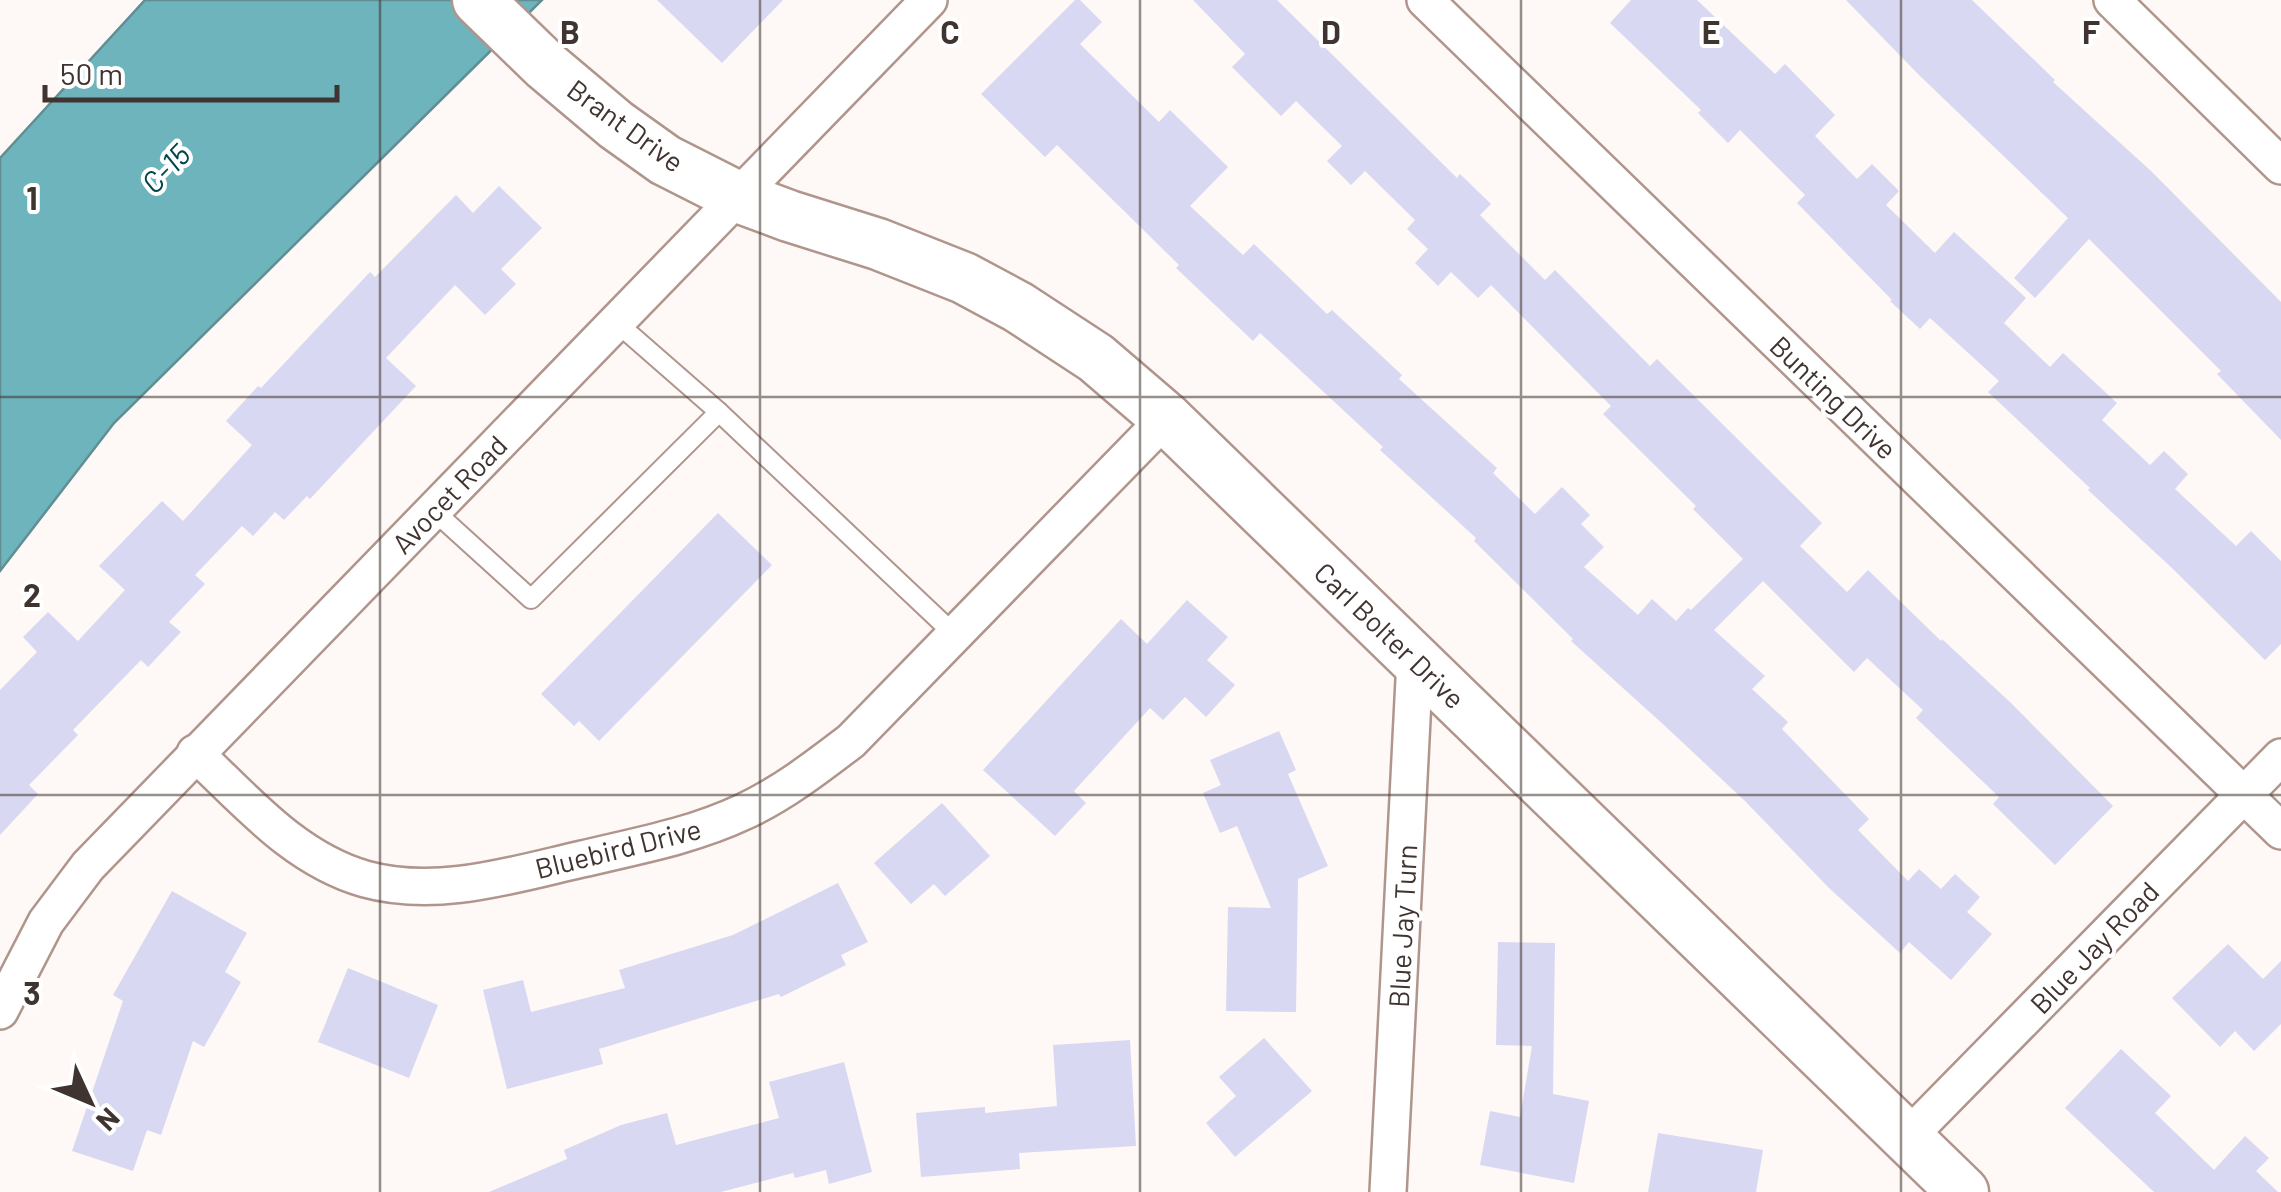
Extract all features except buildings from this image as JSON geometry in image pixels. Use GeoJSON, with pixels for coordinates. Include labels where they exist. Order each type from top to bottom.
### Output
{"type":"FeatureCollection","features":[{"type":"Feature","properties":{"kind":"street","name":"Brant Drive"},"geometry":{"type":"LineString","coordinates":[[478,0],[546,66],[616,124],[665,160],[738,197]]}},
{"type":"Feature","properties":{"kind":"street","name":"Avocet Road"},"geometry":{"type":"LineString","coordinates":[[0,1010],[46,922],[88,866],[929,0]]}},
{"type":"Feature","properties":{"kind":"street","name":"Bunting Drive"},"geometry":{"type":"LineString","coordinates":[[1425,0],[2281,831]]}},
{"type":"Feature","properties":{"kind":"street"},"geometry":{"type":"LineString","coordinates":[[2112,0],[2281,166]]}},
{"type":"Feature","properties":{"kind":"street","name":"Carl Bolter Drive"},"geometry":{"type":"LineString","coordinates":[[738,197],[964,278],[1018,307],[1096,358],[1166,418],[1963,1192]]}},
{"type":"Feature","properties":{"kind":"street","name":"Bluebird Drive"},"geometry":{"type":"LineString","coordinates":[[195,754],[288,840],[312,856],[365,879],[421,887],[477,882],[684,836],[744,812],[800,780],[851,741],[1166,418]]}},
{"type":"Feature","properties":{"kind":"street","name":"Blue Jay Turn"},"geometry":{"type":"LineString","coordinates":[[1388,1192],[1415,660]]}},
{"type":"Feature","properties":{"kind":"street","name":"Blue Jay Road"},"geometry":{"type":"LineString","coordinates":[[1907,1138],[2281,757]]}},
{"type":"Feature","properties":{"kind":"lane"},"geometry":{"type":"LineString","coordinates":[[616,322],[719,412],[955,635]]}},
{"type":"Feature","properties":{"kind":"lane"},"geometry":{"type":"LineString","coordinates":[[433,510],[531,599],[719,412]]}},
{"type":"Feature","properties":{"kind":"water","name":"C-15"},"geometry":{"type":"Polygon","coordinates":[[[145,0],[542,0],[114,423],[0,571],[0,158],[145,0]]]}}]}
